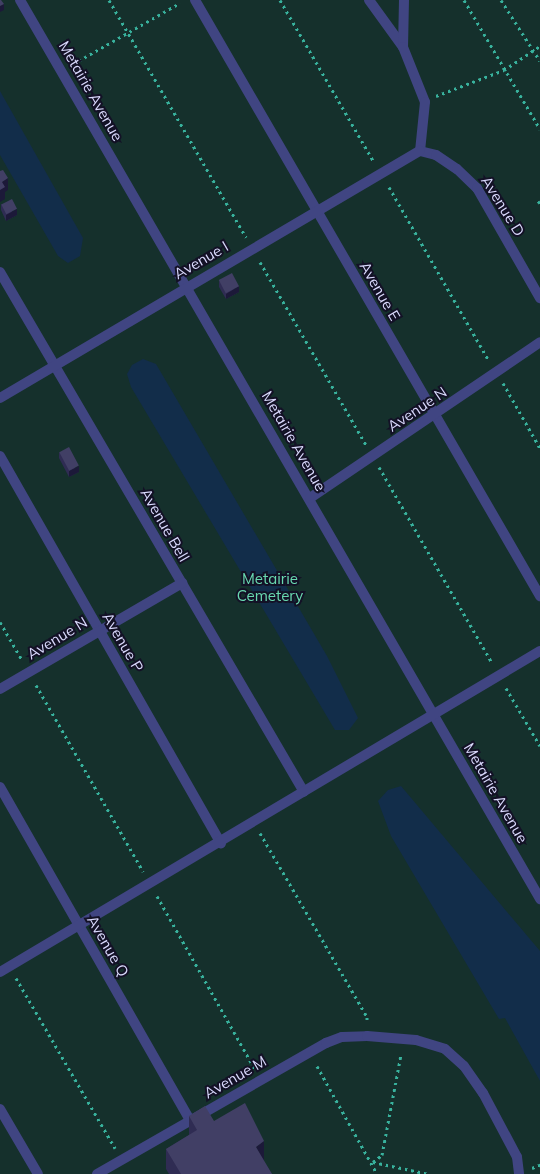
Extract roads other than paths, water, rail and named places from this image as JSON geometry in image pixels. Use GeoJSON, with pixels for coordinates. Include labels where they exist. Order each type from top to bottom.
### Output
{"type":"FeatureCollection","features":[{"type":"Feature","properties":{"kind":"lane","name":"Metairie Avenue"},"geometry":{"type":"LineString","coordinates":[[20,0],[310,498],[540,899]]}},
{"type":"Feature","properties":{"kind":"lane","name":"Avenue E"},"geometry":{"type":"LineString","coordinates":[[195,0],[540,596]]}},
{"type":"Feature","properties":{"kind":"lane"},"geometry":{"type":"LineString","coordinates":[[369,0],[403,47],[425,102],[420,151]]}},
{"type":"Feature","properties":{"kind":"lane"},"geometry":{"type":"LineString","coordinates":[[403,47],[404,0]]}},
{"type":"Feature","properties":{"kind":"lane","name":"Avenue I"},"geometry":{"type":"LineString","coordinates":[[0,398],[186,286],[420,151]]}},
{"type":"Feature","properties":{"kind":"lane","name":"Avenue D"},"geometry":{"type":"LineString","coordinates":[[420,151],[436,155],[457,169],[477,188],[540,298]]}},
{"type":"Feature","properties":{"kind":"lane","name":"Avenue Bell"},"geometry":{"type":"LineString","coordinates":[[0,272],[304,792]]}},
{"type":"Feature","properties":{"kind":"lane","name":"Avenue N"},"geometry":{"type":"LineString","coordinates":[[310,498],[540,342]]}},
{"type":"Feature","properties":{"kind":"lane","name":"Avenue P"},"geometry":{"type":"LineString","coordinates":[[0,456],[98,631],[221,843]]}},
{"type":"Feature","properties":{"kind":"lane","name":"Avenue N"},"geometry":{"type":"LineString","coordinates":[[0,689],[182,583]]}},
{"type":"Feature","properties":{"kind":"lane"},"geometry":{"type":"LineString","coordinates":[[0,972],[151,885],[540,651]]}},
{"type":"Feature","properties":{"kind":"lane","name":"Avenue Q"},"geometry":{"type":"LineString","coordinates":[[0,787],[190,1120]]}},
{"type":"Feature","properties":{"kind":"lane","name":"Avenue M"},"geometry":{"type":"LineString","coordinates":[[98,1174],[309,1052],[342,1037],[366,1036],[416,1040],[445,1049],[464,1066],[483,1093],[517,1157],[519,1174]]}},
{"type":"Feature","properties":{"kind":"lane"},"geometry":{"type":"LineString","coordinates":[[0,1109],[38,1174]]}},
{"type":"Feature","properties":{"kind":"water"},"geometry":{"type":"Polygon","coordinates":[[[0,91],[83,238],[80,256],[68,263],[58,256],[0,155],[0,91]]]}},
{"type":"Feature","properties":{"kind":"water"},"geometry":{"type":"Polygon","coordinates":[[[143,359],[156,364],[327,656],[358,718],[349,730],[335,730],[131,387],[127,374],[132,365],[143,359]]]}},
{"type":"Feature","properties":{"kind":"water"},"geometry":{"type":"Polygon","coordinates":[[[401,786],[540,951],[540,1081],[505,1018],[499,1019],[391,836],[378,801],[388,790],[401,786]]]}},
{"type":"Feature","properties":{"kind":"park label","name":"Metairie Cemetery"},"geometry":{"type":"Point","coordinates":[270,586]}}]}
